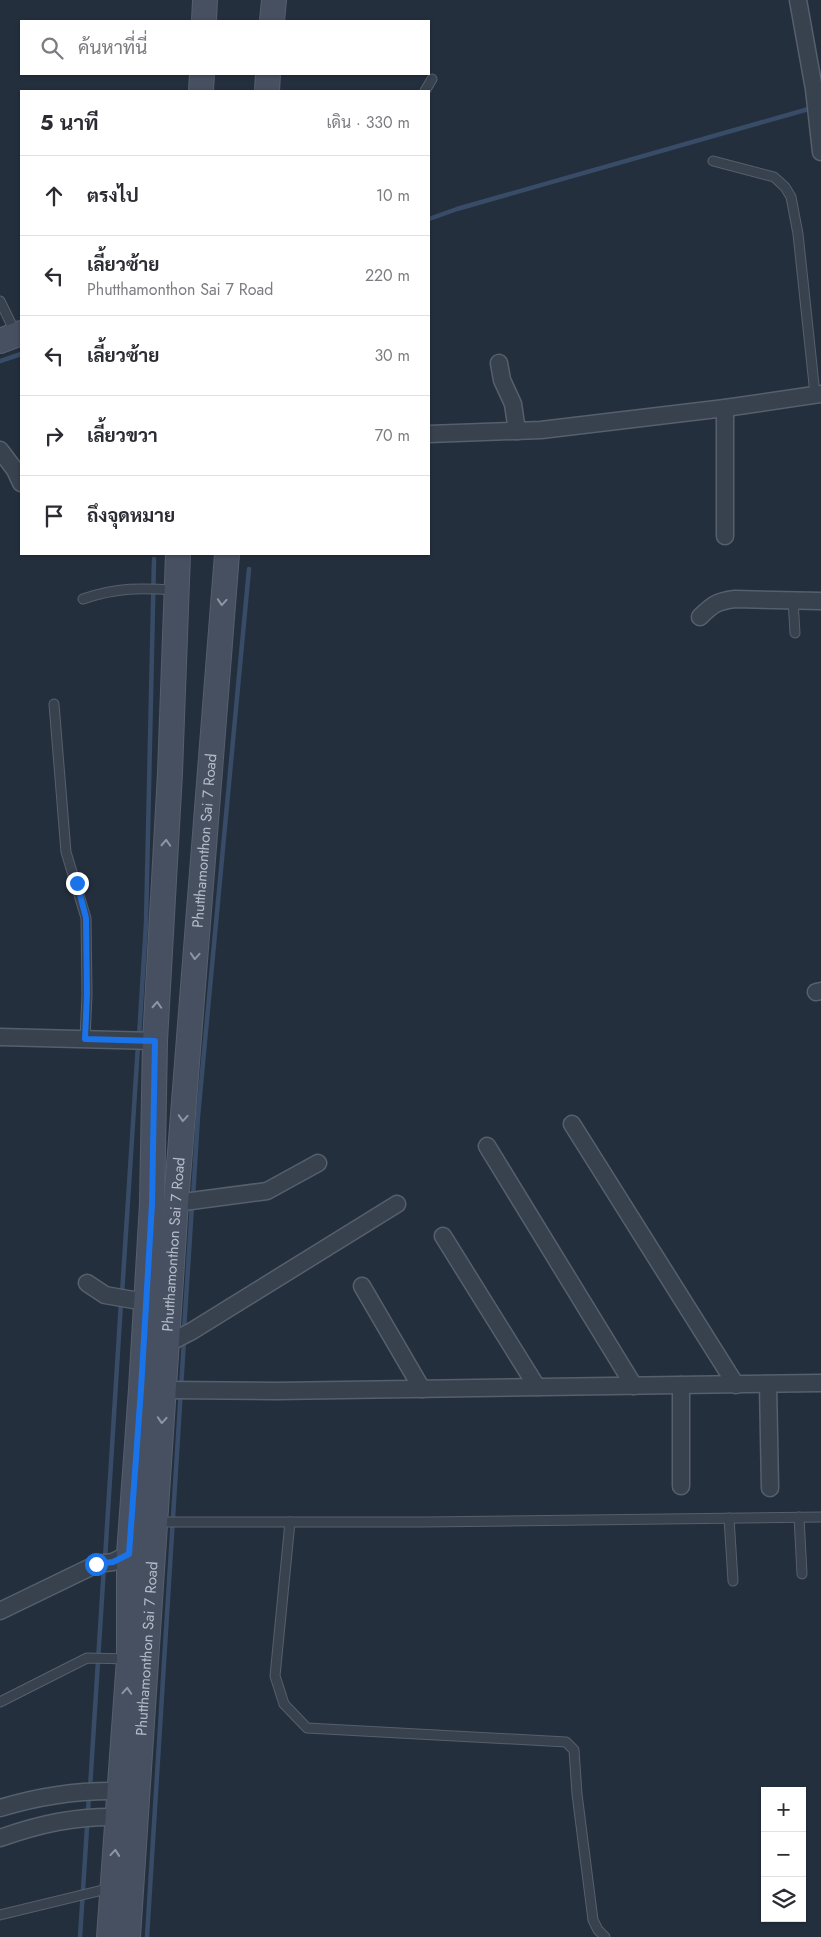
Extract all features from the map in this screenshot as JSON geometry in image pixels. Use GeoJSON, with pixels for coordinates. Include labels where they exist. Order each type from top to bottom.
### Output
{"type":"FeatureCollection","features":[{"type":"Feature","properties":{"kind":"main road"},"geometry":{"type":"LineString","coordinates":[[204,20],[205,0]]}},
{"type":"Feature","properties":{"kind":"main road"},"geometry":{"type":"LineString","coordinates":[[272,20],[274,0]]}},
{"type":"Feature","properties":{"kind":"main road"},"geometry":{"type":"LineString","coordinates":[[201,90],[202,75]]}},
{"type":"Feature","properties":{"kind":"main road"},"geometry":{"type":"LineString","coordinates":[[267,90],[268,75]]}},
{"type":"Feature","properties":{"kind":"main road","name":"Phutthamonthon Sai 7 Road"},"geometry":{"type":"LineString","coordinates":[[109,1937],[104,1889],[106,1817],[120,1791],[121,1558],[141,1389],[137,1301],[152,1204],[151,1041],[170,773],[178,555]]}},
{"type":"Feature","properties":{"kind":"main road","name":"Phutthamonthon Sai 7 Road"},"geometry":{"type":"LineString","coordinates":[[128,1937],[171,1342],[179,1202],[227,555]]}},
{"type":"Feature","properties":{"kind":"street"},"geometry":{"type":"LineString","coordinates":[[798,0],[815,80],[821,152]]}},
{"type":"Feature","properties":{"kind":"street"},"geometry":{"type":"LineString","coordinates":[[499,363],[502,380],[513,404],[517,431]]}},
{"type":"Feature","properties":{"kind":"street"},"geometry":{"type":"LineString","coordinates":[[430,434],[542,430],[724,408],[818,394]]}},
{"type":"Feature","properties":{"kind":"street"},"geometry":{"type":"LineString","coordinates":[[724,408],[724,536]]}},
{"type":"Feature","properties":{"kind":"street"},"geometry":{"type":"LineString","coordinates":[[0,450],[20,480]]}},
{"type":"Feature","properties":{"kind":"street"},"geometry":{"type":"LineString","coordinates":[[700,617],[721,601],[735,599],[821,601]]}},
{"type":"Feature","properties":{"kind":"street"},"geometry":{"type":"LineString","coordinates":[[0,1037],[151,1041]]}},
{"type":"Feature","properties":{"kind":"street"},"geometry":{"type":"LineString","coordinates":[[572,1124],[736,1385]]}},
{"type":"Feature","properties":{"kind":"street"},"geometry":{"type":"LineString","coordinates":[[487,1146],[634,1386]]}},
{"type":"Feature","properties":{"kind":"street"},"geometry":{"type":"LineString","coordinates":[[179,1202],[267,1191],[318,1163]]}},
{"type":"Feature","properties":{"kind":"street"},"geometry":{"type":"LineString","coordinates":[[171,1342],[191,1332],[397,1204]]}},
{"type":"Feature","properties":{"kind":"street"},"geometry":{"type":"LineString","coordinates":[[443,1236],[538,1387]]}},
{"type":"Feature","properties":{"kind":"street"},"geometry":{"type":"LineString","coordinates":[[87,1283],[105,1295],[137,1301]]}},
{"type":"Feature","properties":{"kind":"street"},"geometry":{"type":"LineString","coordinates":[[362,1286],[422,1389]]}},
{"type":"Feature","properties":{"kind":"street"},"geometry":{"type":"LineString","coordinates":[[167,1390],[422,1389],[821,1383]]}},
{"type":"Feature","properties":{"kind":"street"},"geometry":{"type":"LineString","coordinates":[[768,1384],[770,1488]]}},
{"type":"Feature","properties":{"kind":"street"},"geometry":{"type":"LineString","coordinates":[[680,1385],[680,1486]]}},
{"type":"Feature","properties":{"kind":"street"},"geometry":{"type":"LineString","coordinates":[[0,1611],[96,1564],[121,1558]]}},
{"type":"Feature","properties":{"kind":"street"},"geometry":{"type":"LineString","coordinates":[[106,1817],[61,1820],[7,1836],[3,1808],[58,1794],[96,1790],[120,1791]]}},
{"type":"Feature","properties":{"kind":"lane"},"geometry":{"type":"LineString","coordinates":[[426,90],[432,79]]}},
{"type":"Feature","properties":{"kind":"lane"},"geometry":{"type":"LineString","coordinates":[[713,161],[774,177],[785,187],[791,197],[798,234],[818,394]]}},
{"type":"Feature","properties":{"kind":"lane"},"geometry":{"type":"LineString","coordinates":[[0,301],[12,337]]}},
{"type":"Feature","properties":{"kind":"lane"},"geometry":{"type":"LineString","coordinates":[[83,599],[105,592],[142,588],[178,590]]}},
{"type":"Feature","properties":{"kind":"lane"},"geometry":{"type":"LineString","coordinates":[[792,600],[795,633]]}},
{"type":"Feature","properties":{"kind":"lane"},"geometry":{"type":"LineString","coordinates":[[54,704],[66,852],[86,918],[87,994],[85,1039]]}},
{"type":"Feature","properties":{"kind":"lane"},"geometry":{"type":"LineString","coordinates":[[799,1517],[802,1574]]}},
{"type":"Feature","properties":{"kind":"lane"},"geometry":{"type":"LineString","coordinates":[[157,1522],[821,1517]]}},
{"type":"Feature","properties":{"kind":"lane"},"geometry":{"type":"LineString","coordinates":[[729,1518],[733,1581]]}},
{"type":"Feature","properties":{"kind":"lane"},"geometry":{"type":"LineString","coordinates":[[290,1522],[275,1676],[284,1704],[307,1728],[566,1742],[570,1744],[574,1750],[577,1794],[593,1920],[598,1930],[606,1937]]}},
{"type":"Feature","properties":{"kind":"lane"},"geometry":{"type":"LineString","coordinates":[[0,1702],[87,1658],[121,1658]]}},
{"type":"Feature","properties":{"kind":"lane"},"geometry":{"type":"LineString","coordinates":[[0,1915],[104,1889]]}},
{"type":"Feature","properties":{"kind":"waterway"},"geometry":{"type":"LineString","coordinates":[[430,219],[457,209],[812,108]]}},
{"type":"Feature","properties":{"kind":"waterway"},"geometry":{"type":"LineString","coordinates":[[0,361],[20,354]]}},
{"type":"Feature","properties":{"kind":"waterway"},"geometry":{"type":"LineString","coordinates":[[139,1037],[146,924],[154,559]]}},
{"type":"Feature","properties":{"kind":"waterway"},"geometry":{"type":"LineString","coordinates":[[193,1197],[198,1116],[249,569]]}},
{"type":"Feature","properties":{"kind":"waterway"},"geometry":{"type":"LineString","coordinates":[[122,1294],[138,1045]]}},
{"type":"Feature","properties":{"kind":"waterway"},"geometry":{"type":"LineString","coordinates":[[184,1330],[192,1205]]}},
{"type":"Feature","properties":{"kind":"waterway"},"geometry":{"type":"LineString","coordinates":[[105,1559],[121,1302]]}},
{"type":"Feature","properties":{"kind":"waterway"},"geometry":{"type":"LineString","coordinates":[[147,1937],[184,1340]]}},
{"type":"Feature","properties":{"kind":"waterway"},"geometry":{"type":"LineString","coordinates":[[90,1788],[104,1566]]}},
{"type":"Feature","properties":{"kind":"waterway"},"geometry":{"type":"LineString","coordinates":[[80,1937],[89,1796]]}},
{"type":"Feature","properties":{"kind":"route"},"geometry":{"type":"LineString","coordinates":[[77,883],[86,918],[87,994],[85,1039],[155,1041],[152,1204],[129,1554],[113,1562],[96,1564]]}}]}
